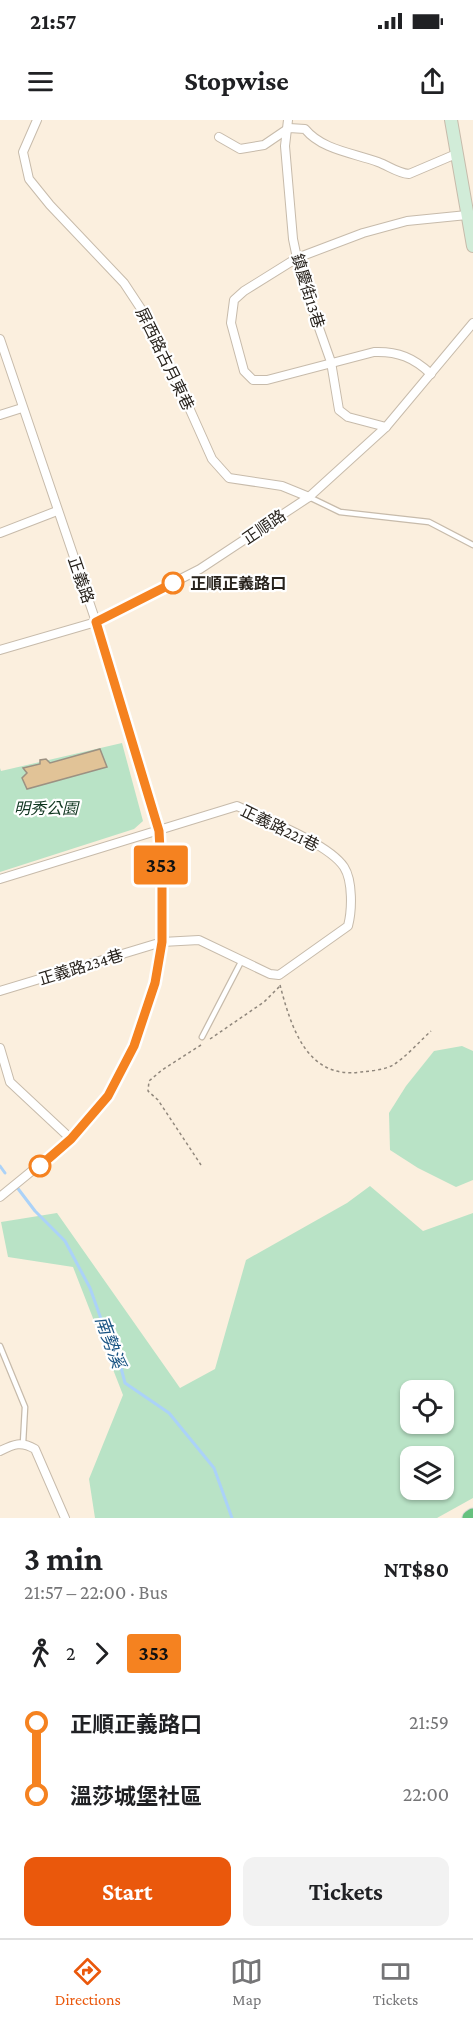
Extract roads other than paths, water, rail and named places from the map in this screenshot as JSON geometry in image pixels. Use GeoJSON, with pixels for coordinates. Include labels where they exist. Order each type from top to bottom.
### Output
{"type":"FeatureCollection","features":[{"type":"Feature","properties":{"kind":"street","name":"屏西路古月東巷"},"geometry":{"type":"LineString","coordinates":[[37,120],[23,152],[29,179],[50,205],[124,282],[153,327],[212,459],[229,478],[282,486],[309,497]]}},
{"type":"Feature","properties":{"kind":"street"},"geometry":{"type":"LineString","coordinates":[[451,120],[473,246]]}},
{"type":"Feature","properties":{"kind":"street"},"geometry":{"type":"LineString","coordinates":[[219,137],[240,149],[264,146],[289,124],[305,129],[312,138],[354,156],[378,162],[400,174],[409,174],[456,154]]}},
{"type":"Feature","properties":{"kind":"street","name":"鎮慶街13巷"},"geometry":{"type":"LineString","coordinates":[[289,124],[285,146],[297,258],[301,277],[332,362],[339,410],[348,417],[386,427]]}},
{"type":"Feature","properties":{"kind":"street"},"geometry":{"type":"LineString","coordinates":[[430,374],[408,357],[392,351],[374,352],[267,380],[253,380],[244,371],[231,323],[234,300],[297,258],[363,233],[407,221],[467,215]]}},
{"type":"Feature","properties":{"kind":"street","name":"正順路"},"geometry":{"type":"LineString","coordinates":[[0,650],[96,622],[200,569],[309,497],[386,427],[473,323]]}},
{"type":"Feature","properties":{"kind":"street","name":"正義路"},"geometry":{"type":"LineString","coordinates":[[0,339],[96,622],[159,831],[162,888],[162,942],[155,983],[134,1046],[108,1096],[71,1139],[0,1197]]}},
{"type":"Feature","properties":{"kind":"street"},"geometry":{"type":"LineString","coordinates":[[0,415],[22,408]]}},
{"type":"Feature","properties":{"kind":"street"},"geometry":{"type":"LineString","coordinates":[[0,533],[57,511]]}},
{"type":"Feature","properties":{"kind":"street","name":"正義路221巷"},"geometry":{"type":"LineString","coordinates":[[159,831],[237,806],[329,851],[345,868],[352,908],[348,926],[279,975],[270,974],[199,940],[162,942]]}},
{"type":"Feature","properties":{"kind":"street"},"geometry":{"type":"LineString","coordinates":[[0,879],[159,831]]}},
{"type":"Feature","properties":{"kind":"street","name":"正義路234巷"},"geometry":{"type":"LineString","coordinates":[[0,991],[162,942]]}},
{"type":"Feature","properties":{"kind":"street"},"geometry":{"type":"LineString","coordinates":[[0,1048],[10,1082],[71,1139]]}},
{"type":"Feature","properties":{"kind":"street"},"geometry":{"type":"LineString","coordinates":[[0,1451],[16,1443],[23,1443],[35,1449],[65,1518]]}},
{"type":"Feature","properties":{"kind":"lane"},"geometry":{"type":"LineString","coordinates":[[309,497],[340,512],[429,522],[473,545]]}},
{"type":"Feature","properties":{"kind":"lane"},"geometry":{"type":"LineString","coordinates":[[202,1037],[242,960]]}},
{"type":"Feature","properties":{"kind":"lane"},"geometry":{"type":"LineString","coordinates":[[0,1346],[25,1407],[23,1443]]}},
{"type":"Feature","properties":{"kind":"waterway"},"geometry":{"type":"LineString","coordinates":[[0,1166],[5,1173]]}},
{"type":"Feature","properties":{"kind":"waterway","name":"南勢溪"},"geometry":{"type":"LineString","coordinates":[[16,1186],[35,1211],[65,1241],[90,1288],[105,1330],[118,1356],[125,1383],[169,1413],[214,1468],[232,1518]]}},
{"type":"Feature","properties":{"kind":"place","name":"正順正義路口"},"geometry":{"type":"Point","coordinates":[173,583]}},
{"type":"Feature","properties":{"kind":"park label","name":"明秀公園"},"geometry":{"type":"Point","coordinates":[46,808]}}]}
